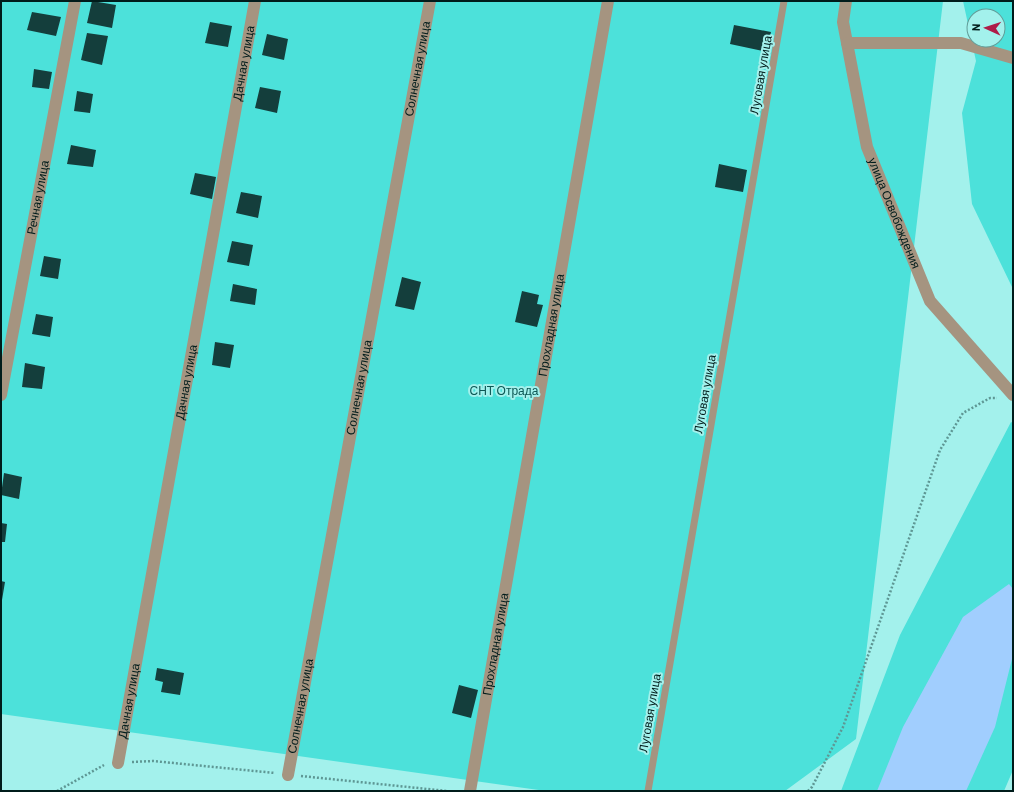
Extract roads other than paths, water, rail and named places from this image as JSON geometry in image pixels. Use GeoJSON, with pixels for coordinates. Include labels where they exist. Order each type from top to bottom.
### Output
{"type":"FeatureCollection","features":[{"type":"Feature","properties":{"kind":"street","name":"Речная улица"},"geometry":{"type":"LineString","coordinates":[[1,394],[75,1]]}},
{"type":"Feature","properties":{"kind":"street","name":"Дачная улица"},"geometry":{"type":"LineString","coordinates":[[118,763],[255,1]]}},
{"type":"Feature","properties":{"kind":"street","name":"Солнечная улица"},"geometry":{"type":"LineString","coordinates":[[288,775],[430,1]]}},
{"type":"Feature","properties":{"kind":"street","name":"Прохладная улица"},"geometry":{"type":"LineString","coordinates":[[470,791],[608,1]]}},
{"type":"Feature","properties":{"kind":"street","name":"улица Освобождения"},"geometry":{"type":"LineString","coordinates":[[846,1],[843,22],[867,147],[930,301],[1013,396]]}},
{"type":"Feature","properties":{"kind":"street"},"geometry":{"type":"LineString","coordinates":[[847,43],[961,43],[1013,58]]}},
{"type":"Feature","properties":{"kind":"lane","name":"Луговая улица"},"geometry":{"type":"LineString","coordinates":[[648,791],[784,1]]}},
{"type":"Feature","properties":{"kind":"park label","name":"СНТ Отрада"},"geometry":{"type":"Point","coordinates":[504,391]}}]}
